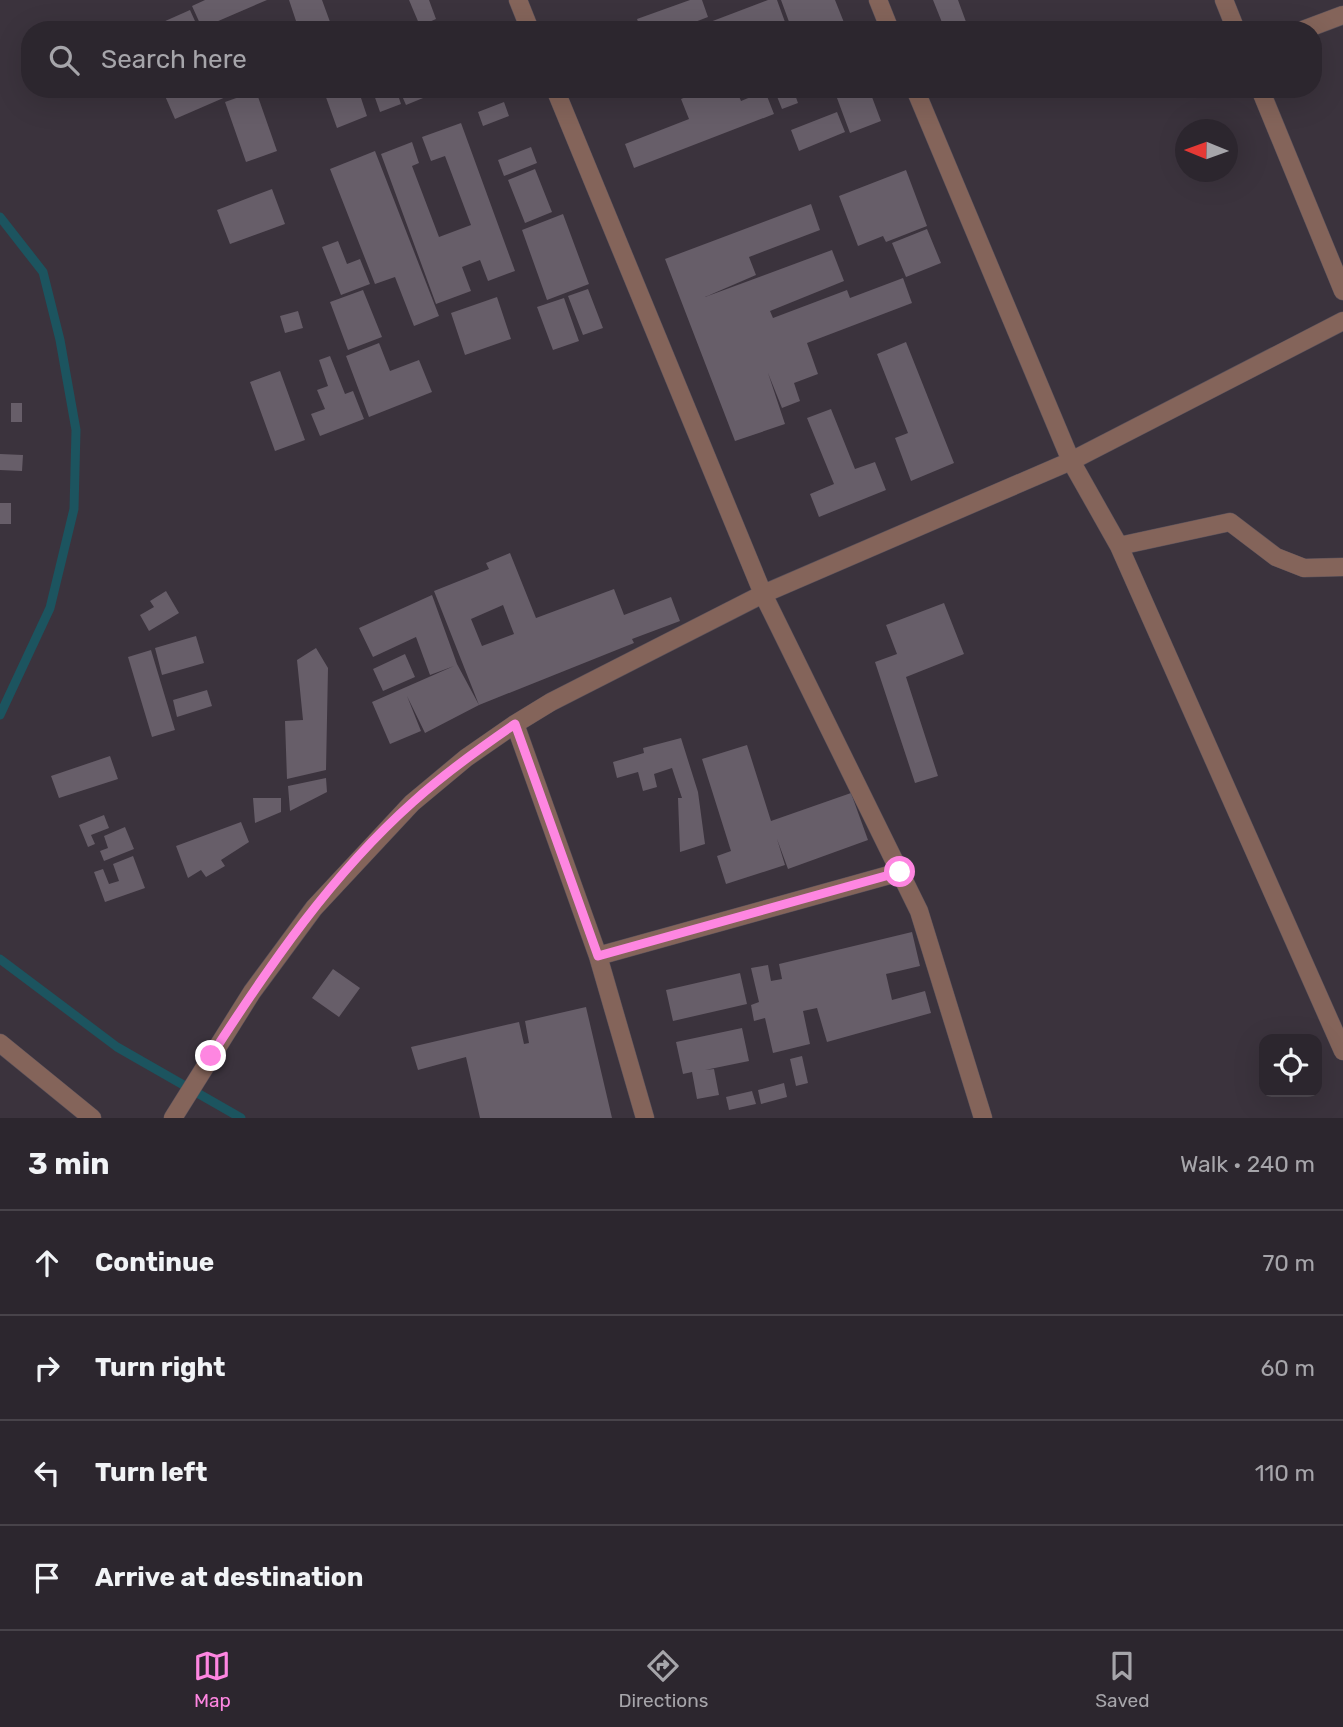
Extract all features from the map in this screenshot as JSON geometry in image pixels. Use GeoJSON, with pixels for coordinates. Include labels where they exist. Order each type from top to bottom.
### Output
{"type":"FeatureCollection","features":[{"type":"Feature","properties":{"kind":"street"},"geometry":{"type":"LineString","coordinates":[[518,0],[526,21]]}},
{"type":"Feature","properties":{"kind":"street"},"geometry":{"type":"LineString","coordinates":[[878,0],[886,21]]}},
{"type":"Feature","properties":{"kind":"street"},"geometry":{"type":"LineString","coordinates":[[1224,0],[1232,21]]}},
{"type":"Feature","properties":{"kind":"street"},"geometry":{"type":"LineString","coordinates":[[1322,23],[1343,15]]}},
{"type":"Feature","properties":{"kind":"street"},"geometry":{"type":"LineString","coordinates":[[559,98],[763,594],[919,911],[983,1118]]}},
{"type":"Feature","properties":{"kind":"street"},"geometry":{"type":"LineString","coordinates":[[919,98],[1071,461],[1119,546],[1343,1051]]}},
{"type":"Feature","properties":{"kind":"street"},"geometry":{"type":"LineString","coordinates":[[1264,98],[1343,291]]}},
{"type":"Feature","properties":{"kind":"street"},"geometry":{"type":"LineString","coordinates":[[173,1118],[252,992],[314,908],[412,803],[466,758],[515,724],[551,702],[763,594],[1071,461],[1343,321]]}},
{"type":"Feature","properties":{"kind":"street"},"geometry":{"type":"LineString","coordinates":[[1119,546],[1230,522],[1276,557],[1304,568],[1343,567]]}},
{"type":"Feature","properties":{"kind":"street"},"geometry":{"type":"LineString","coordinates":[[515,724],[598,956],[645,1118]]}},
{"type":"Feature","properties":{"kind":"street"},"geometry":{"type":"LineString","coordinates":[[598,956],[900,872]]}},
{"type":"Feature","properties":{"kind":"street"},"geometry":{"type":"LineString","coordinates":[[1,1045],[92,1118]]}},
{"type":"Feature","properties":{"kind":"building"},"geometry":{"type":"Polygon","coordinates":[[[205,0],[267,0],[218,21],[199,21],[192,6],[205,0]]]}},
{"type":"Feature","properties":{"kind":"building"},"geometry":{"type":"Polygon","coordinates":[[[289,0],[322,0],[330,21],[296,21],[289,0]]]}},
{"type":"Feature","properties":{"kind":"building"},"geometry":{"type":"Polygon","coordinates":[[[409,0],[429,0],[436,19],[418,21],[409,0]]]}},
{"type":"Feature","properties":{"kind":"building"},"geometry":{"type":"Polygon","coordinates":[[[690,0],[702,0],[708,17],[698,21],[637,19],[690,0]]]}},
{"type":"Feature","properties":{"kind":"building"},"geometry":{"type":"Polygon","coordinates":[[[768,0],[777,0],[785,21],[713,21],[768,0]]]}},
{"type":"Feature","properties":{"kind":"building"},"geometry":{"type":"Polygon","coordinates":[[[781,0],[835,0],[843,21],[789,21],[781,0]]]}},
{"type":"Feature","properties":{"kind":"building"},"geometry":{"type":"Polygon","coordinates":[[[933,0],[958,0],[966,21],[941,21],[933,0]]]}},
{"type":"Feature","properties":{"kind":"building"},"geometry":{"type":"Polygon","coordinates":[[[190,10],[195,21],[165,21],[190,10]]]}},
{"type":"Feature","properties":{"kind":"building"},"geometry":{"type":"Polygon","coordinates":[[[166,98],[223,98],[175,119],[166,98]]]}},
{"type":"Feature","properties":{"kind":"building"},"geometry":{"type":"Polygon","coordinates":[[[236,98],[258,98],[277,151],[246,162],[225,102],[236,98]]]}},
{"type":"Feature","properties":{"kind":"building"},"geometry":{"type":"Polygon","coordinates":[[[326,98],[361,98],[367,116],[337,128],[326,98]]]}},
{"type":"Feature","properties":{"kind":"building"},"geometry":{"type":"Polygon","coordinates":[[[375,98],[399,98],[401,104],[380,112],[375,98]]]}},
{"type":"Feature","properties":{"kind":"building"},"geometry":{"type":"Polygon","coordinates":[[[403,98],[423,98],[406,105],[403,98]]]}},
{"type":"Feature","properties":{"kind":"building"},"geometry":{"type":"Polygon","coordinates":[[[740,98],[741,101],[748,98],[768,98],[774,114],[634,168],[625,144],[689,119],[681,99],[740,98]]]}},
{"type":"Feature","properties":{"kind":"building"},"geometry":{"type":"Polygon","coordinates":[[[778,98],[796,98],[798,103],[782,109],[778,98]]]}},
{"type":"Feature","properties":{"kind":"building"},"geometry":{"type":"Polygon","coordinates":[[[837,98],[872,98],[881,121],[850,133],[837,98]]]}},
{"type":"Feature","properties":{"kind":"building"},"geometry":{"type":"Polygon","coordinates":[[[504,102],[509,116],[483,126],[478,112],[504,102]]]}},
{"type":"Feature","properties":{"kind":"building"},"geometry":{"type":"Polygon","coordinates":[[[837,112],[845,132],[799,151],[791,130],[837,112]]]}},
{"type":"Feature","properties":{"kind":"building"},"geometry":{"type":"Polygon","coordinates":[[[461,123],[515,271],[488,281],[480,260],[462,267],[471,291],[436,304],[381,154],[412,142],[419,163],[412,166],[439,237],[471,225],[445,156],[431,161],[422,137],[461,123]]]}},
{"type":"Feature","properties":{"kind":"building"},"geometry":{"type":"Polygon","coordinates":[[[531,147],[537,163],[504,176],[498,160],[531,147]]]}},
{"type":"Feature","properties":{"kind":"building"},"geometry":{"type":"Polygon","coordinates":[[[375,151],[439,316],[414,326],[395,277],[375,284],[330,169],[375,151]]]}},
{"type":"Feature","properties":{"kind":"building"},"geometry":{"type":"Polygon","coordinates":[[[535,169],[552,212],[525,223],[508,180],[535,169]]]}},
{"type":"Feature","properties":{"kind":"building"},"geometry":{"type":"Polygon","coordinates":[[[906,170],[927,226],[886,242],[883,236],[858,246],[839,196],[906,170]]]}},
{"type":"Feature","properties":{"kind":"building"},"geometry":{"type":"Polygon","coordinates":[[[272,189],[285,224],[230,244],[217,210],[272,189]]]}},
{"type":"Feature","properties":{"kind":"building"},"geometry":{"type":"Polygon","coordinates":[[[811,204],[820,230],[749,257],[756,275],[705,297],[832,250],[844,281],[770,311],[773,318],[847,290],[850,298],[903,278],[912,303],[807,343],[818,374],[794,383],[800,401],[782,408],[768,373],[785,424],[735,441],[665,259],[811,204]]]}},
{"type":"Feature","properties":{"kind":"building"},"geometry":{"type":"Polygon","coordinates":[[[563,214],[589,284],[547,300],[522,230],[563,214]]]}},
{"type":"Feature","properties":{"kind":"building"},"geometry":{"type":"Polygon","coordinates":[[[927,229],[941,263],[906,277],[892,243],[927,229]]]}},
{"type":"Feature","properties":{"kind":"building"},"geometry":{"type":"Polygon","coordinates":[[[338,241],[347,264],[360,259],[370,284],[341,295],[322,247],[338,241]]]}},
{"type":"Feature","properties":{"kind":"building"},"geometry":{"type":"Polygon","coordinates":[[[588,289],[603,328],[583,335],[568,296],[588,289]]]}},
{"type":"Feature","properties":{"kind":"building"},"geometry":{"type":"Polygon","coordinates":[[[363,290],[382,337],[348,350],[330,302],[363,290]]]}},
{"type":"Feature","properties":{"kind":"building"},"geometry":{"type":"Polygon","coordinates":[[[497,297],[511,339],[465,355],[451,313],[497,297]]]}},
{"type":"Feature","properties":{"kind":"building"},"geometry":{"type":"Polygon","coordinates":[[[564,298],[579,341],[553,350],[537,307],[564,298]]]}},
{"type":"Feature","properties":{"kind":"building"},"geometry":{"type":"Polygon","coordinates":[[[298,311],[303,328],[285,333],[280,316],[298,311]]]}},
{"type":"Feature","properties":{"kind":"building"},"geometry":{"type":"Polygon","coordinates":[[[906,342],[954,463],[911,481],[895,438],[908,433],[877,354],[906,342]]]}},
{"type":"Feature","properties":{"kind":"building"},"geometry":{"type":"Polygon","coordinates":[[[379,343],[390,371],[419,360],[432,392],[369,417],[346,356],[379,343]]]}},
{"type":"Feature","properties":{"kind":"building"},"geometry":{"type":"Polygon","coordinates":[[[330,356],[345,394],[353,391],[364,419],[320,436],[311,414],[325,409],[317,390],[328,386],[319,360],[330,356]]]}},
{"type":"Feature","properties":{"kind":"building"},"geometry":{"type":"Polygon","coordinates":[[[280,371],[305,440],[275,451],[250,382],[280,371]]]}},
{"type":"Feature","properties":{"kind":"building"},"geometry":{"type":"Polygon","coordinates":[[[11,403],[22,403],[22,422],[11,422],[11,403]]]}},
{"type":"Feature","properties":{"kind":"building"},"geometry":{"type":"Polygon","coordinates":[[[831,409],[855,469],[875,462],[886,490],[819,517],[810,494],[834,484],[807,418],[831,409]]]}},
{"type":"Feature","properties":{"kind":"building"},"geometry":{"type":"Polygon","coordinates":[[[0,454],[23,455],[22,471],[0,470],[0,454]]]}},
{"type":"Feature","properties":{"kind":"building"},"geometry":{"type":"Polygon","coordinates":[[[0,503],[11,503],[11,524],[0,524],[0,503]]]}},
{"type":"Feature","properties":{"kind":"building"},"geometry":{"type":"Polygon","coordinates":[[[510,553],[536,618],[614,589],[624,615],[671,597],[680,621],[632,639],[634,643],[479,705],[434,591],[489,569],[486,563],[510,553]],[[503,605],[471,619],[482,646],[514,634],[503,605]]]}},
{"type":"Feature","properties":{"kind":"building"},"geometry":{"type":"Polygon","coordinates":[[[166,591],[179,613],[149,631],[140,615],[154,607],[150,601],[166,591]]]}},
{"type":"Feature","properties":{"kind":"building"},"geometry":{"type":"Polygon","coordinates":[[[432,595],[457,664],[479,705],[425,733],[407,696],[421,731],[390,744],[372,702],[454,666],[430,675],[416,637],[373,657],[359,628],[432,595]]]}},
{"type":"Feature","properties":{"kind":"building"},"geometry":{"type":"Polygon","coordinates":[[[944,603],[964,654],[906,677],[938,776],[915,783],[875,662],[897,654],[886,625],[944,603]]]}},
{"type":"Feature","properties":{"kind":"building"},"geometry":{"type":"Polygon","coordinates":[[[196,636],[204,663],[162,675],[155,648],[196,636]]]}},
{"type":"Feature","properties":{"kind":"building"},"geometry":{"type":"Polygon","coordinates":[[[316,648],[328,668],[326,770],[287,779],[285,721],[303,720],[297,660],[316,648]]]}},
{"type":"Feature","properties":{"kind":"building"},"geometry":{"type":"Polygon","coordinates":[[[151,650],[175,730],[152,737],[128,657],[151,650]]]}},
{"type":"Feature","properties":{"kind":"building"},"geometry":{"type":"Polygon","coordinates":[[[405,654],[415,677],[383,691],[373,669],[405,654]]]}},
{"type":"Feature","properties":{"kind":"building"},"geometry":{"type":"Polygon","coordinates":[[[207,690],[212,706],[177,717],[173,700],[207,690]]]}},
{"type":"Feature","properties":{"kind":"building"},"geometry":{"type":"Polygon","coordinates":[[[681,738],[698,792],[705,844],[680,852],[678,798],[682,798],[672,768],[654,774],[657,787],[643,791],[638,772],[617,778],[613,762],[644,753],[643,748],[681,738]]]}},
{"type":"Feature","properties":{"kind":"building"},"geometry":{"type":"Polygon","coordinates":[[[747,745],[771,821],[851,793],[868,840],[788,869],[777,839],[785,865],[726,884],[717,856],[731,851],[702,759],[747,745]]]}},
{"type":"Feature","properties":{"kind":"building"},"geometry":{"type":"Polygon","coordinates":[[[110,756],[118,779],[59,798],[51,776],[110,756]]]}},
{"type":"Feature","properties":{"kind":"building"},"geometry":{"type":"Polygon","coordinates":[[[326,778],[327,792],[290,811],[288,786],[326,778]]]}},
{"type":"Feature","properties":{"kind":"building"},"geometry":{"type":"Polygon","coordinates":[[[253,798],[281,798],[281,812],[255,823],[253,798]]]}},
{"type":"Feature","properties":{"kind":"building"},"geometry":{"type":"Polygon","coordinates":[[[104,815],[109,828],[91,835],[95,844],[88,847],[79,825],[104,815]]]}},
{"type":"Feature","properties":{"kind":"building"},"geometry":{"type":"Polygon","coordinates":[[[241,822],[249,842],[221,860],[225,866],[206,877],[201,870],[188,878],[176,846],[241,822]]]}},
{"type":"Feature","properties":{"kind":"building"},"geometry":{"type":"Polygon","coordinates":[[[125,827],[134,849],[104,861],[100,851],[108,848],[104,836],[125,827]]]}},
{"type":"Feature","properties":{"kind":"building"},"geometry":{"type":"Polygon","coordinates":[[[133,856],[145,888],[105,902],[94,872],[103,869],[109,884],[119,881],[113,864],[133,856]]]}},
{"type":"Feature","properties":{"kind":"building"},"geometry":{"type":"Polygon","coordinates":[[[912,932],[920,966],[886,974],[892,1000],[925,991],[931,1013],[827,1042],[817,1008],[803,1011],[810,1044],[773,1053],[765,1018],[754,1021],[751,1005],[759,1002],[751,968],[768,965],[771,981],[782,979],[779,964],[912,932]]]}},
{"type":"Feature","properties":{"kind":"building"},"geometry":{"type":"Polygon","coordinates":[[[333,969],[360,988],[339,1017],[312,998],[333,969]]]}},
{"type":"Feature","properties":{"kind":"building"},"geometry":{"type":"Polygon","coordinates":[[[740,973],[747,1004],[673,1021],[666,990],[740,973]]]}},
{"type":"Feature","properties":{"kind":"building"},"geometry":{"type":"Polygon","coordinates":[[[586,1007],[612,1118],[480,1118],[466,1057],[418,1070],[411,1047],[519,1022],[524,1044],[529,1043],[525,1021],[586,1007]]]}},
{"type":"Feature","properties":{"kind":"building"},"geometry":{"type":"Polygon","coordinates":[[[742,1028],[749,1061],[705,1070],[714,1069],[719,1095],[697,1099],[692,1072],[683,1074],[676,1042],[742,1028]]]}},
{"type":"Feature","properties":{"kind":"building"},"geometry":{"type":"Polygon","coordinates":[[[802,1056],[808,1083],[796,1086],[790,1059],[802,1056]]]}},
{"type":"Feature","properties":{"kind":"building"},"geometry":{"type":"Polygon","coordinates":[[[784,1083],[787,1097],[761,1104],[758,1090],[784,1083]]]}},
{"type":"Feature","properties":{"kind":"building"},"geometry":{"type":"Polygon","coordinates":[[[752,1091],[756,1104],[729,1110],[726,1097],[752,1091]]]}},
{"type":"Feature","properties":{"kind":"waterway"},"geometry":{"type":"LineString","coordinates":[[0,217],[43,272],[60,340],[76,430],[74,509],[50,608],[0,715]]}},
{"type":"Feature","properties":{"kind":"waterway"},"geometry":{"type":"LineString","coordinates":[[0,959],[117,1047],[241,1118]]}},
{"type":"Feature","properties":{"kind":"route"},"geometry":{"type":"LineString","coordinates":[[211,1056],[252,992],[314,908],[412,803],[466,758],[515,724],[598,956],[900,872]]}}]}
